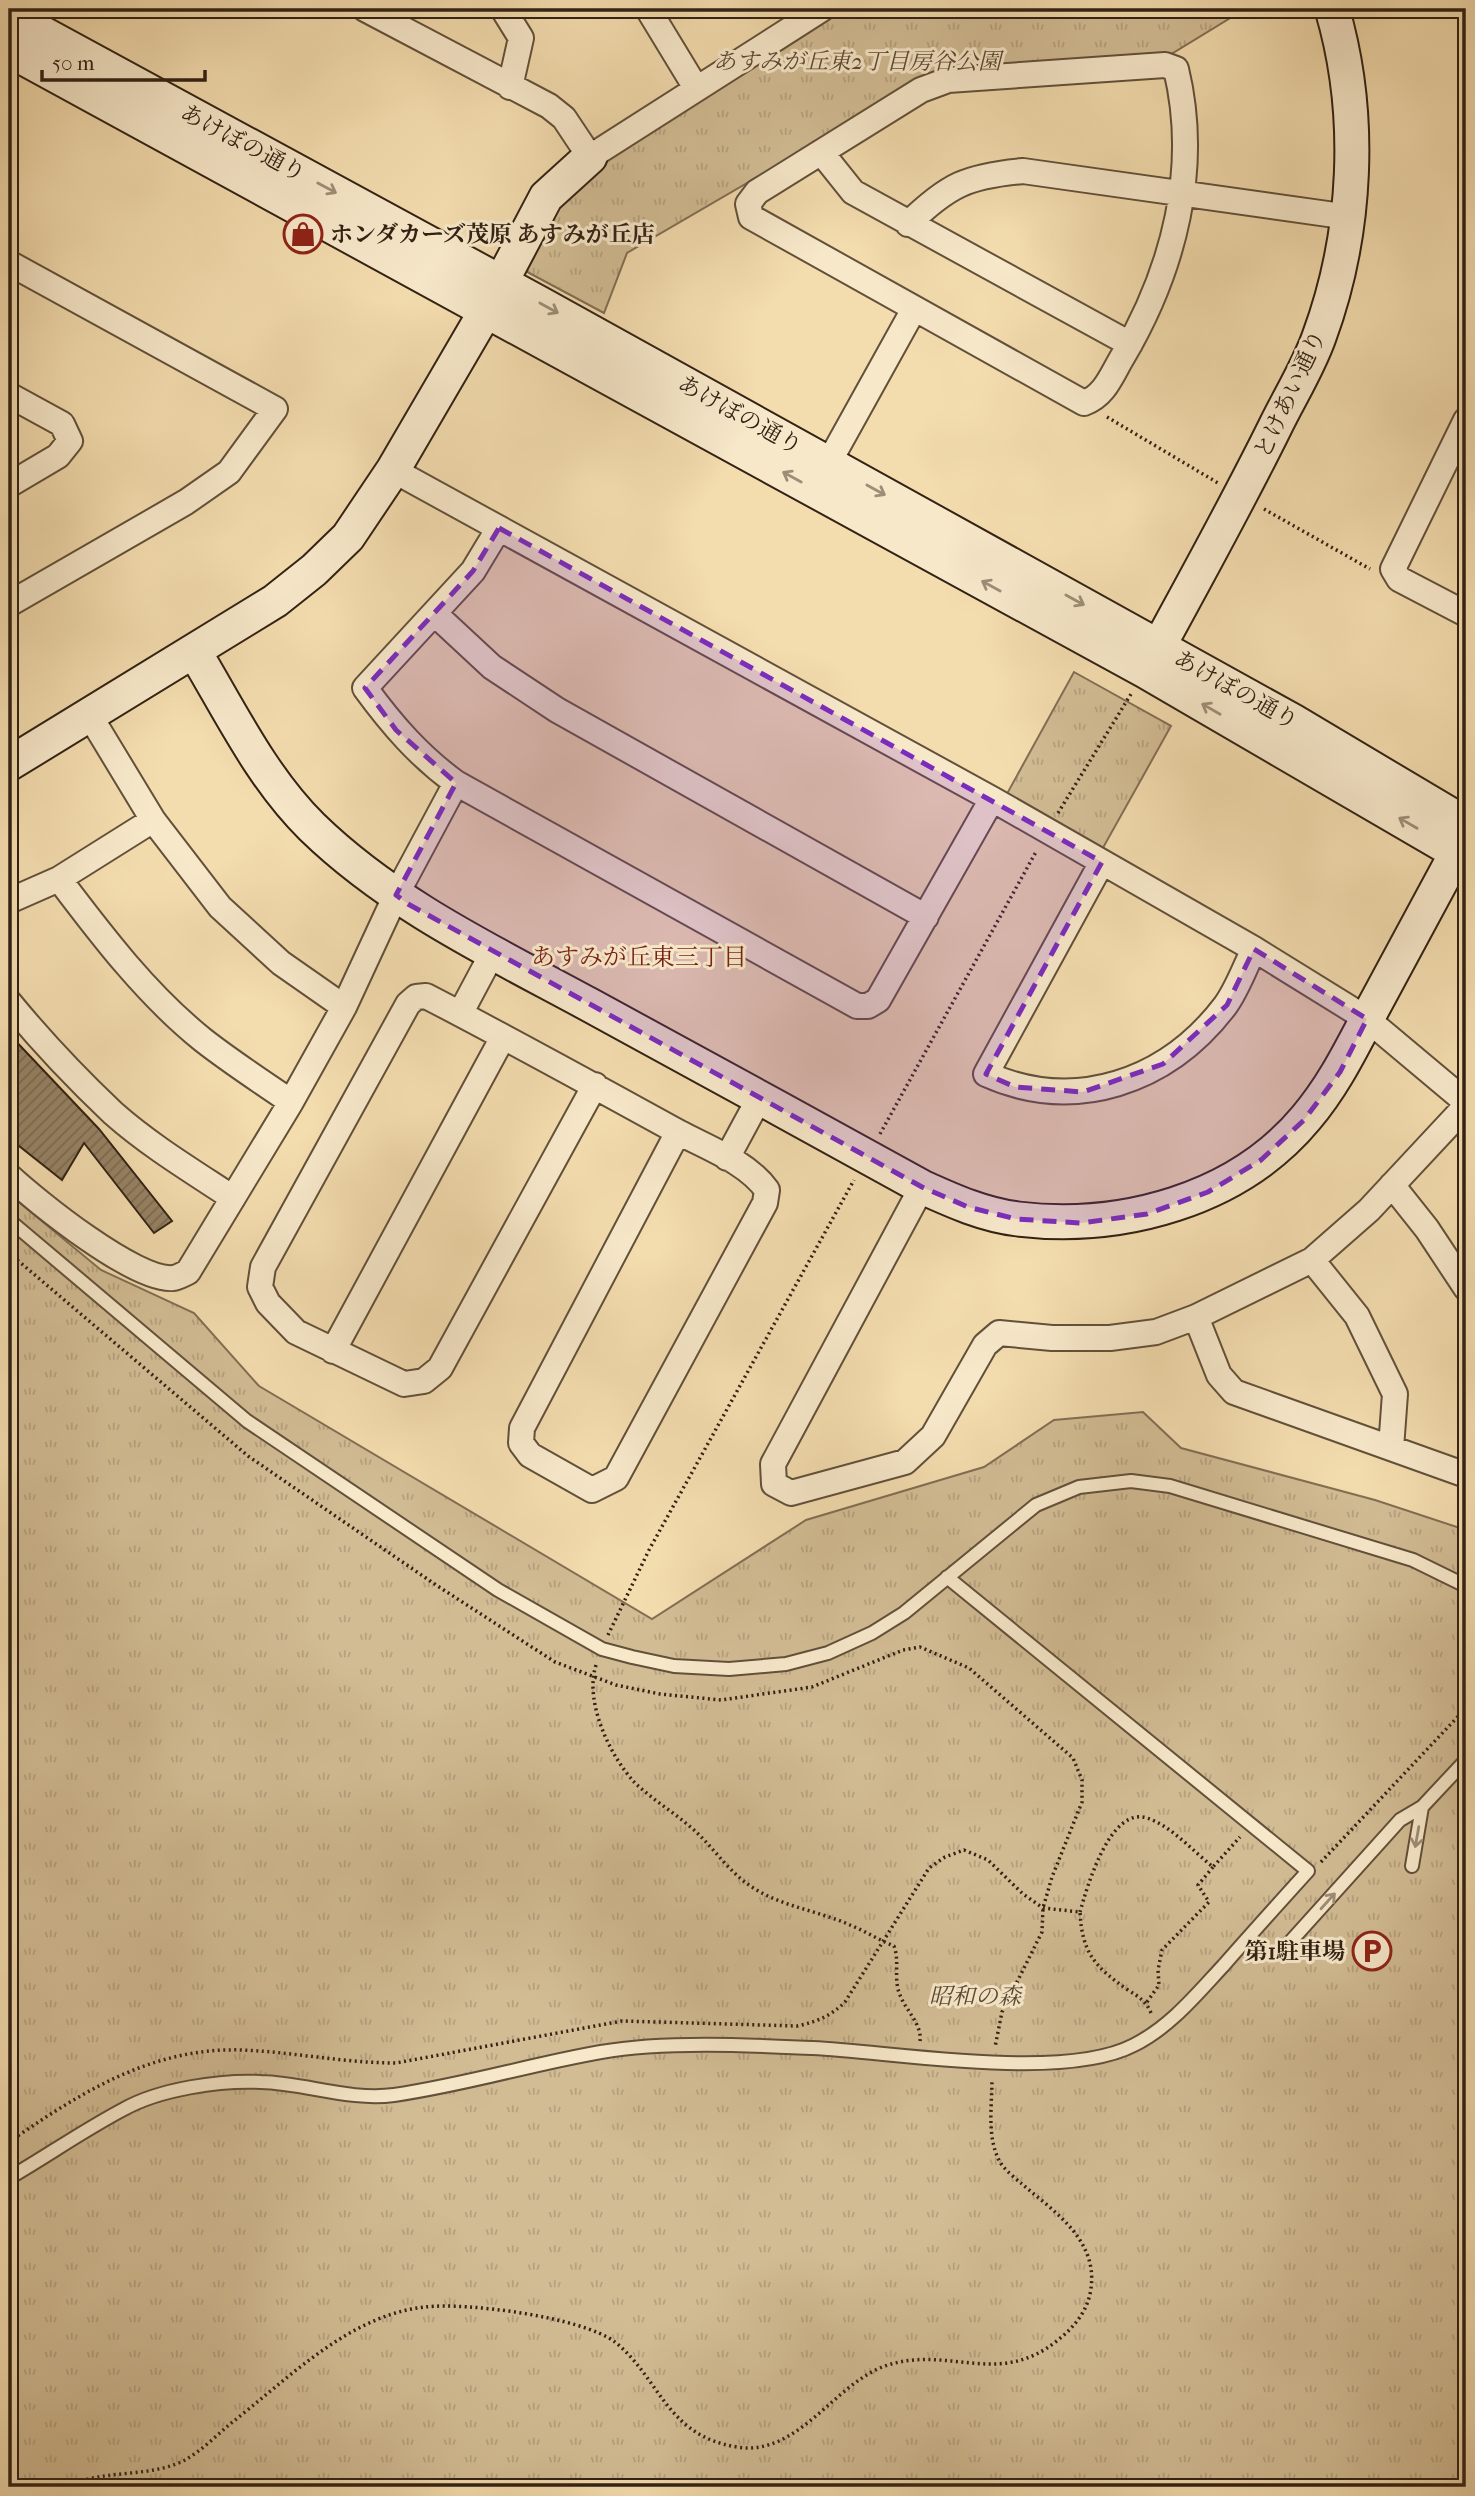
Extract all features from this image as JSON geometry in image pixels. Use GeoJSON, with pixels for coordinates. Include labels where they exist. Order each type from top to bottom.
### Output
{"type":"FeatureCollection","features":[{"type":"Feature","properties":{"kind":"street"},"geometry":{"type":"LineString","coordinates":[[365,9],[549,106],[564,118],[590,157]]}},
{"type":"Feature","properties":{"kind":"street"},"geometry":{"type":"LineString","coordinates":[[503,9],[521,38],[510,87]]}},
{"type":"Feature","properties":{"kind":"street"},"geometry":{"type":"LineString","coordinates":[[648,9],[696,88]]}},
{"type":"Feature","properties":{"kind":"street"},"geometry":{"type":"LineString","coordinates":[[9,764],[275,601],[314,570],[348,537],[393,470],[494,296],[546,197],[590,157],[696,88],[783,19],[822,9]]}},
{"type":"Feature","properties":{"kind":"street","name":"とけあい通り"},"geometry":{"type":"LineString","coordinates":[[1152,659],[1241,496],[1319,338],[1349,217],[1352,157],[1349,91],[1332,9]]}},
{"type":"Feature","properties":{"kind":"street","name":"あけぼの通り"},"geometry":{"type":"LineString","coordinates":[[9,15],[494,296],[1152,659],[1293,721],[1463,845]]}},
{"type":"Feature","properties":{"kind":"street","name":"あけぼの通り"},"geometry":{"type":"LineString","coordinates":[[9,50],[828,464],[1152,659]]}},
{"type":"Feature","properties":{"kind":"street"},"geometry":{"type":"LineString","coordinates":[[1165,65],[1176,69],[1179,83],[1185,134],[1181,192],[1177,229],[1162,278],[1130,344],[1098,398],[1084,403],[751,217],[748,204],[757,192],[921,90],[948,80],[1165,65]]}},
{"type":"Feature","properties":{"kind":"street"},"geometry":{"type":"LineString","coordinates":[[821,152],[853,192],[1130,344]]}},
{"type":"Feature","properties":{"kind":"street"},"geometry":{"type":"LineString","coordinates":[[908,224],[952,187],[984,174],[1023,171],[1349,217]]}},
{"type":"Feature","properties":{"kind":"street"},"geometry":{"type":"LineString","coordinates":[[9,263],[275,409],[229,472],[186,502],[9,604]]}},
{"type":"Feature","properties":{"kind":"street"},"geometry":{"type":"LineString","coordinates":[[828,464],[914,309]]}},
{"type":"Feature","properties":{"kind":"street"},"geometry":{"type":"LineString","coordinates":[[9,395],[62,424],[70,441],[58,456],[9,485]]}},
{"type":"Feature","properties":{"kind":"street"},"geometry":{"type":"LineString","coordinates":[[1466,420],[1392,569],[1399,579],[1466,614]]}},
{"type":"Feature","properties":{"kind":"street"},"geometry":{"type":"LineString","coordinates":[[393,470],[992,799],[1254,949],[1367,1019],[1466,1104],[1369,1210],[1312,1260],[1196,1317],[1156,1332],[1110,1338],[1052,1338],[999,1333],[985,1345],[933,1436],[905,1462],[791,1493],[775,1484],[773,1464],[922,1188]]}},
{"type":"Feature","properties":{"kind":"street"},"geometry":{"type":"LineString","coordinates":[[499,528],[473,570],[365,688],[396,730],[430,764],[456,783],[856,1006],[868,1006],[878,1000],[992,799]]}},
{"type":"Feature","properties":{"kind":"street"},"geometry":{"type":"LineString","coordinates":[[435,614],[492,667],[557,710],[926,917]]}},
{"type":"Feature","properties":{"kind":"street"},"geometry":{"type":"LineString","coordinates":[[194,651],[268,775],[310,825],[343,856],[396,895],[493,952],[922,1188],[968,1207],[1016,1219],[1081,1223],[1146,1214],[1208,1192],[1261,1160],[1304,1121],[1340,1072],[1463,845]]}},
{"type":"Feature","properties":{"kind":"street"},"geometry":{"type":"LineString","coordinates":[[90,716],[153,820],[220,907],[281,963],[344,1007]]}},
{"type":"Feature","properties":{"kind":"street"},"geometry":{"type":"LineString","coordinates":[[9,1176],[36,1201],[102,1248],[156,1276],[174,1279],[188,1272],[291,1102],[344,1007],[396,895],[456,783]]}},
{"type":"Feature","properties":{"kind":"street"},"geometry":{"type":"LineString","coordinates":[[9,901],[59,879],[153,820]]}},
{"type":"Feature","properties":{"kind":"street"},"geometry":{"type":"LineString","coordinates":[[1102,862],[986,1074],[1015,1087],[1083,1091],[1128,1080],[1163,1064],[1197,1037],[1227,1005],[1254,949]]}},
{"type":"Feature","properties":{"kind":"street"},"geometry":{"type":"LineString","coordinates":[[59,879],[103,937],[165,1004],[202,1039],[291,1102]]}},
{"type":"Feature","properties":{"kind":"street"},"geometry":{"type":"LineString","coordinates":[[460,1014],[493,952]]}},
{"type":"Feature","properties":{"kind":"street"},"geometry":{"type":"LineString","coordinates":[[595,1085],[440,1368],[424,1381],[404,1384],[333,1352],[296,1332],[268,1304],[260,1287],[263,1267],[408,1004],[416,997],[426,996],[595,1085],[727,1158],[758,1177],[767,1190],[765,1203],[616,1478],[602,1488],[592,1490],[530,1455],[521,1443],[522,1428],[678,1132]]}},
{"type":"Feature","properties":{"kind":"street"},"geometry":{"type":"LineString","coordinates":[[9,1002],[41,1040],[115,1114],[175,1160],[233,1198]]}},
{"type":"Feature","properties":{"kind":"street"},"geometry":{"type":"LineString","coordinates":[[333,1352],[503,1037]]}},
{"type":"Feature","properties":{"kind":"street"},"geometry":{"type":"LineString","coordinates":[[727,1158],[760,1097]]}},
{"type":"Feature","properties":{"kind":"street"},"geometry":{"type":"LineString","coordinates":[[1392,1185],[1427,1229],[1466,1288]]}},
{"type":"Feature","properties":{"kind":"street"},"geometry":{"type":"LineString","coordinates":[[1312,1260],[1357,1316],[1395,1394],[1391,1448]]}},
{"type":"Feature","properties":{"kind":"street"},"geometry":{"type":"LineString","coordinates":[[1196,1317],[1219,1375],[1234,1392],[1466,1475]]}},
{"type":"Feature","properties":{"kind":"lane"},"geometry":{"type":"LineString","coordinates":[[9,1220],[247,1421],[498,1590],[602,1649],[674,1666],[729,1669],[786,1664],[828,1653],[872,1633],[904,1613],[1036,1505],[1079,1488],[1130,1481],[1170,1486],[1413,1560],[1466,1586]]}},
{"type":"Feature","properties":{"kind":"lane"},"geometry":{"type":"LineString","coordinates":[[9,2178],[126,2107],[185,2089],[231,2082],[264,2081],[353,2094],[391,2095],[605,2051],[667,2047],[812,2048],[993,2060],[1074,2062],[1104,2057],[1133,2046],[1157,2031],[1183,2009],[1308,1871],[947,1577]]}},
{"type":"Feature","properties":{"kind":"lane"},"geometry":{"type":"LineString","coordinates":[[1282,1951],[1400,1820],[1422,1807],[1466,1760]]}},
{"type":"Feature","properties":{"kind":"lane"},"geometry":{"type":"LineString","coordinates":[[1412,1866],[1422,1807]]}},
{"type":"Feature","properties":{"kind":"path"},"geometry":{"type":"LineString","coordinates":[[9,1253],[248,1456],[436,1585],[555,1662],[616,1685],[660,1694],[721,1700],[812,1686],[903,1650],[920,1647],[969,1668],[1073,1758],[1082,1780],[1082,1802],[1052,1877],[1043,1908],[1042,1932],[1002,2012],[993,2060],[991,2133],[999,2160],[1075,2230],[1091,2269],[1090,2295],[1075,2326],[1029,2360],[1000,2366],[913,2359],[884,2367],[856,2381],[797,2431],[770,2444],[741,2448],[718,2442],[688,2427],[664,2404],[615,2343],[595,2332],[565,2322],[462,2306],[411,2308],[368,2322],[321,2352],[184,2460],[152,2470],[100,2475],[66,2487]]}},
{"type":"Feature","properties":{"kind":"path"},"geometry":{"type":"LineString","coordinates":[[1308,1871],[1330,1856],[1466,1708]]}},
{"type":"Feature","properties":{"kind":"path"},"geometry":{"type":"LineString","coordinates":[[1157,2031],[1147,2002],[1106,1974],[1089,1955],[1081,1934],[1080,1912],[1092,1870],[1118,1826],[1131,1817],[1143,1816],[1156,1821],[1213,1867]]}},
{"type":"Feature","properties":{"kind":"path"},"geometry":{"type":"LineString","coordinates":[[1147,2002],[1159,1985],[1158,1970],[1162,1950],[1209,1902],[1198,1885],[1251,1825]]}},
{"type":"Feature","properties":{"kind":"path"},"geometry":{"type":"LineString","coordinates":[[9,2142],[97,2085],[140,2067],[198,2053],[239,2050],[288,2053],[358,2063],[396,2063],[622,2021],[797,2026],[815,2022],[833,2014],[845,2002],[929,1868],[944,1857],[964,1850],[988,1860],[1023,1894],[1043,1908],[1080,1912]]}},
{"type":"Feature","properties":{"kind":"highlighted area"},"geometry":{"type":"Polygon","coordinates":[[[499,528],[1102,862],[986,1074],[1015,1087],[1083,1092],[1163,1064],[1227,1005],[1254,949],[1367,1019],[1340,1072],[1304,1120],[1261,1160],[1208,1192],[1147,1214],[1081,1223],[1016,1219],[968,1207],[922,1187],[408,904],[396,895],[456,783],[396,730],[365,688],[473,571],[499,528]]]}},
{"type":"Feature","properties":{"kind":"green space","name":"あすみが丘東2丁目房谷公園"},"geometry":{"type":"Polygon","coordinates":[[[845,9],[1245,9],[1168,56],[905,91],[627,253],[604,313],[518,267],[546,210],[595,163],[845,9]]]}},
{"type":"Feature","properties":{"kind":"green space"},"geometry":{"type":"Polygon","coordinates":[[[1074,672],[1171,726],[1099,855],[1003,801],[1074,672]]]}},
{"type":"Feature","properties":{"kind":"green space","name":"昭和の森"},"geometry":{"type":"Polygon","coordinates":[[[9,1194],[101,1270],[194,1313],[259,1386],[652,1619],[806,1520],[984,1467],[1054,1420],[1143,1412],[1181,1448],[1375,1500],[1466,1530],[1466,2487],[9,2487],[9,1194]]]}},
{"type":"Feature","properties":{"kind":"building"},"geometry":{"type":"Polygon","coordinates":[[[9,1034],[99,1129],[172,1221],[154,1233],[84,1143],[62,1180],[9,1138],[9,1034]]]}},
{"type":"Feature","properties":{"kind":"place","name":"ホンダカーズ茂原 あすみが丘店"},"geometry":{"type":"Point","coordinates":[303,234]}},
{"type":"Feature","properties":{"kind":"place","name":"第1駐車場"},"geometry":{"type":"Point","coordinates":[1372,1951]}},
{"type":"Feature","properties":{"kind":"district","name":"あすみが丘東三丁目"},"geometry":{"type":"Point","coordinates":[639,957]}}]}
